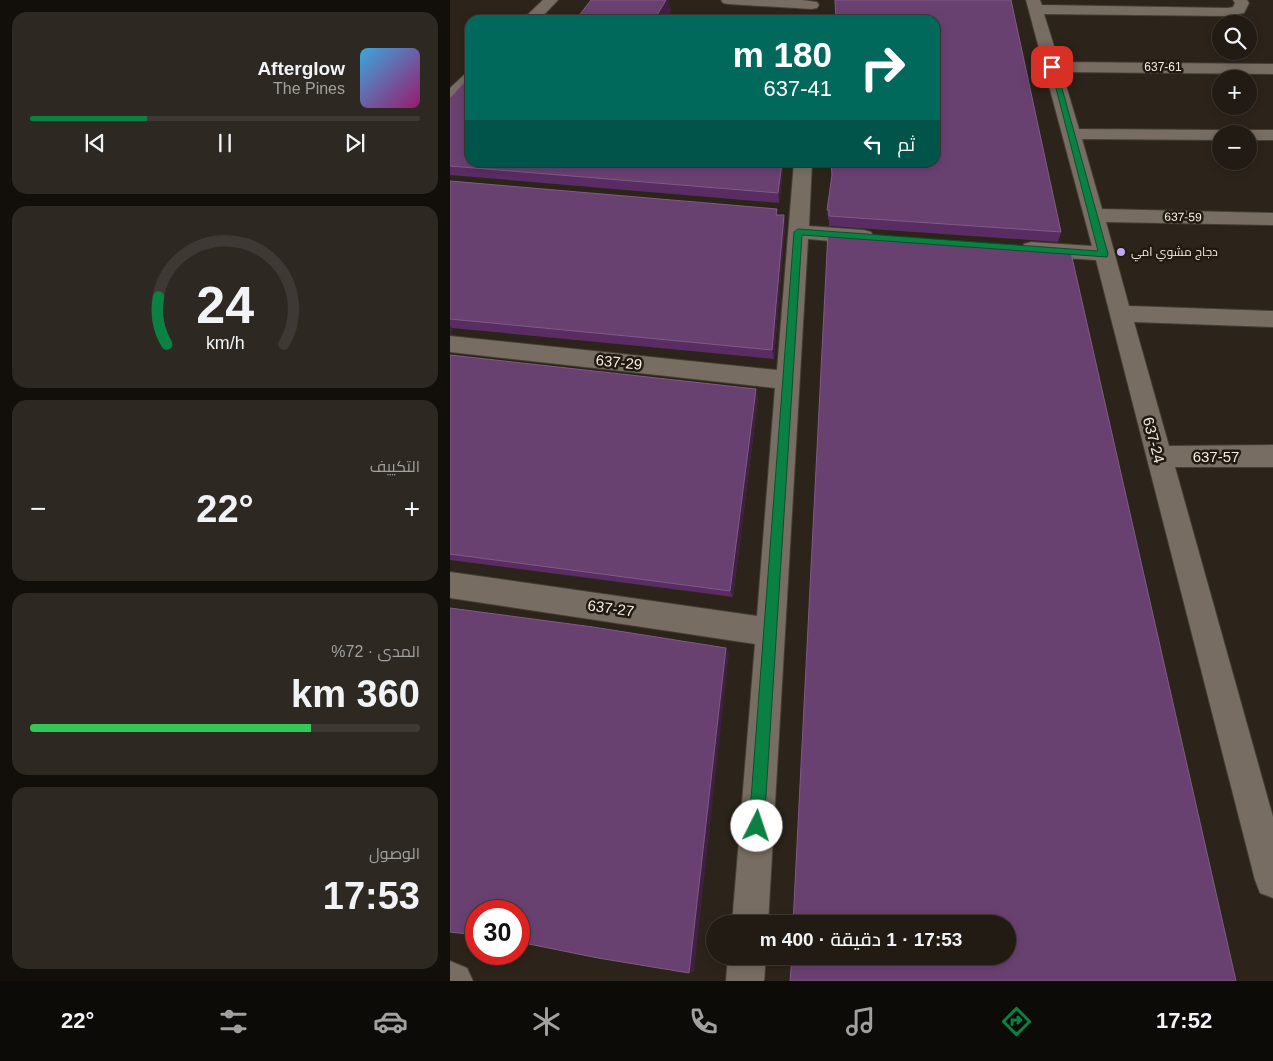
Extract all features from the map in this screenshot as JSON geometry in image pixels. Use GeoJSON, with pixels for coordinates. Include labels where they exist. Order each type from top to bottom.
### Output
{"type":"FeatureCollection","features":[{"type":"Feature","properties":{"kind":"street"},"geometry":{"type":"LineString","coordinates":[[535,15],[551,0]]}},
{"type":"Feature","properties":{"kind":"street"},"geometry":{"type":"LineString","coordinates":[[728,0],[812,8]]}},
{"type":"Feature","properties":{"kind":"street"},"geometry":{"type":"LineString","coordinates":[[1034,5],[1228,12],[1239,10],[1242,3],[1240,0]]}},
{"type":"Feature","properties":{"kind":"street","name":"637-24"},"geometry":{"type":"LineString","coordinates":[[1034,5],[1072,134],[1159,457],[1264,816],[1273,880]]}},
{"type":"Feature","properties":{"kind":"street","name":"637-61"},"geometry":{"type":"LineString","coordinates":[[1052,67],[1273,68]]}},
{"type":"Feature","properties":{"kind":"street"},"geometry":{"type":"LineString","coordinates":[[450,97],[465,83]]}},
{"type":"Feature","properties":{"kind":"street"},"geometry":{"type":"LineString","coordinates":[[1072,134],[1212,135]]}},
{"type":"Feature","properties":{"kind":"street"},"geometry":{"type":"LineString","coordinates":[[1257,135],[1273,135]]}},
{"type":"Feature","properties":{"kind":"street"},"geometry":{"type":"LineString","coordinates":[[751,915],[788,380],[793,218],[802,167]]}},
{"type":"Feature","properties":{"kind":"street","name":"637-59"},"geometry":{"type":"LineString","coordinates":[[1092,214],[1273,219]]}},
{"type":"Feature","properties":{"kind":"street"},"geometry":{"type":"LineString","coordinates":[[793,218],[887,238]]}},
{"type":"Feature","properties":{"kind":"street"},"geometry":{"type":"LineString","coordinates":[[1015,248],[1104,254]]}},
{"type":"Feature","properties":{"kind":"street"},"geometry":{"type":"LineString","coordinates":[[1120,314],[1273,319]]}},
{"type":"Feature","properties":{"kind":"street","name":"637-29"},"geometry":{"type":"LineString","coordinates":[[450,344],[788,380]]}},
{"type":"Feature","properties":{"kind":"street","name":"637-57"},"geometry":{"type":"LineString","coordinates":[[1159,457],[1273,456]]}},
{"type":"Feature","properties":{"kind":"street","name":"637-27"},"geometry":{"type":"LineString","coordinates":[[450,585],[771,632]]}},
{"type":"Feature","properties":{"kind":"street"},"geometry":{"type":"LineString","coordinates":[[745,981],[746,965]]}},
{"type":"Feature","properties":{"kind":"street"},"geometry":{"type":"LineString","coordinates":[[450,980],[454,981]]}},
{"type":"Feature","properties":{"kind":"building"},"geometry":{"type":"Polygon","coordinates":[[[591,0],[666,0],[657,15],[580,15],[591,0]]]}},
{"type":"Feature","properties":{"kind":"building"},"geometry":{"type":"Polygon","coordinates":[[[835,0],[1011,0],[1061,232],[829,216],[829,210],[827,210],[831,167],[940,167],[940,15],[836,15],[835,0]]]}},
{"type":"Feature","properties":{"kind":"building"},"geometry":{"type":"Polygon","coordinates":[[[465,82],[465,167],[781,167],[778,193],[450,166],[450,98],[465,82]]]}},
{"type":"Feature","properties":{"kind":"building"},"geometry":{"type":"Polygon","coordinates":[[[450,181],[777,209],[776,215],[784,215],[772,350],[450,319],[450,181]]]}},
{"type":"Feature","properties":{"kind":"building"},"geometry":{"type":"Polygon","coordinates":[[[828,232],[1065,250],[1065,252],[1071,253],[1236,981],[790,981],[791,965],[1016,965],[1016,915],[793,915],[828,232]]]}},
{"type":"Feature","properties":{"kind":"building"},"geometry":{"type":"Polygon","coordinates":[[[450,355],[756,389],[730,591],[450,554],[450,355]]]}},
{"type":"Feature","properties":{"kind":"building"},"geometry":{"type":"Polygon","coordinates":[[[450,608],[593,627],[726,648],[689,973],[530,944],[530,900],[465,900],[465,934],[450,932],[450,608]]]}},
{"type":"Feature","properties":{"kind":"place","name":"دجاج مشوي امي"},"geometry":{"type":"Point","coordinates":[1121,252]}},
{"type":"Feature","properties":{"kind":"route"},"geometry":{"type":"LineString","coordinates":[[757,826],[798,232],[1104,254],[1052,67]]}}]}
